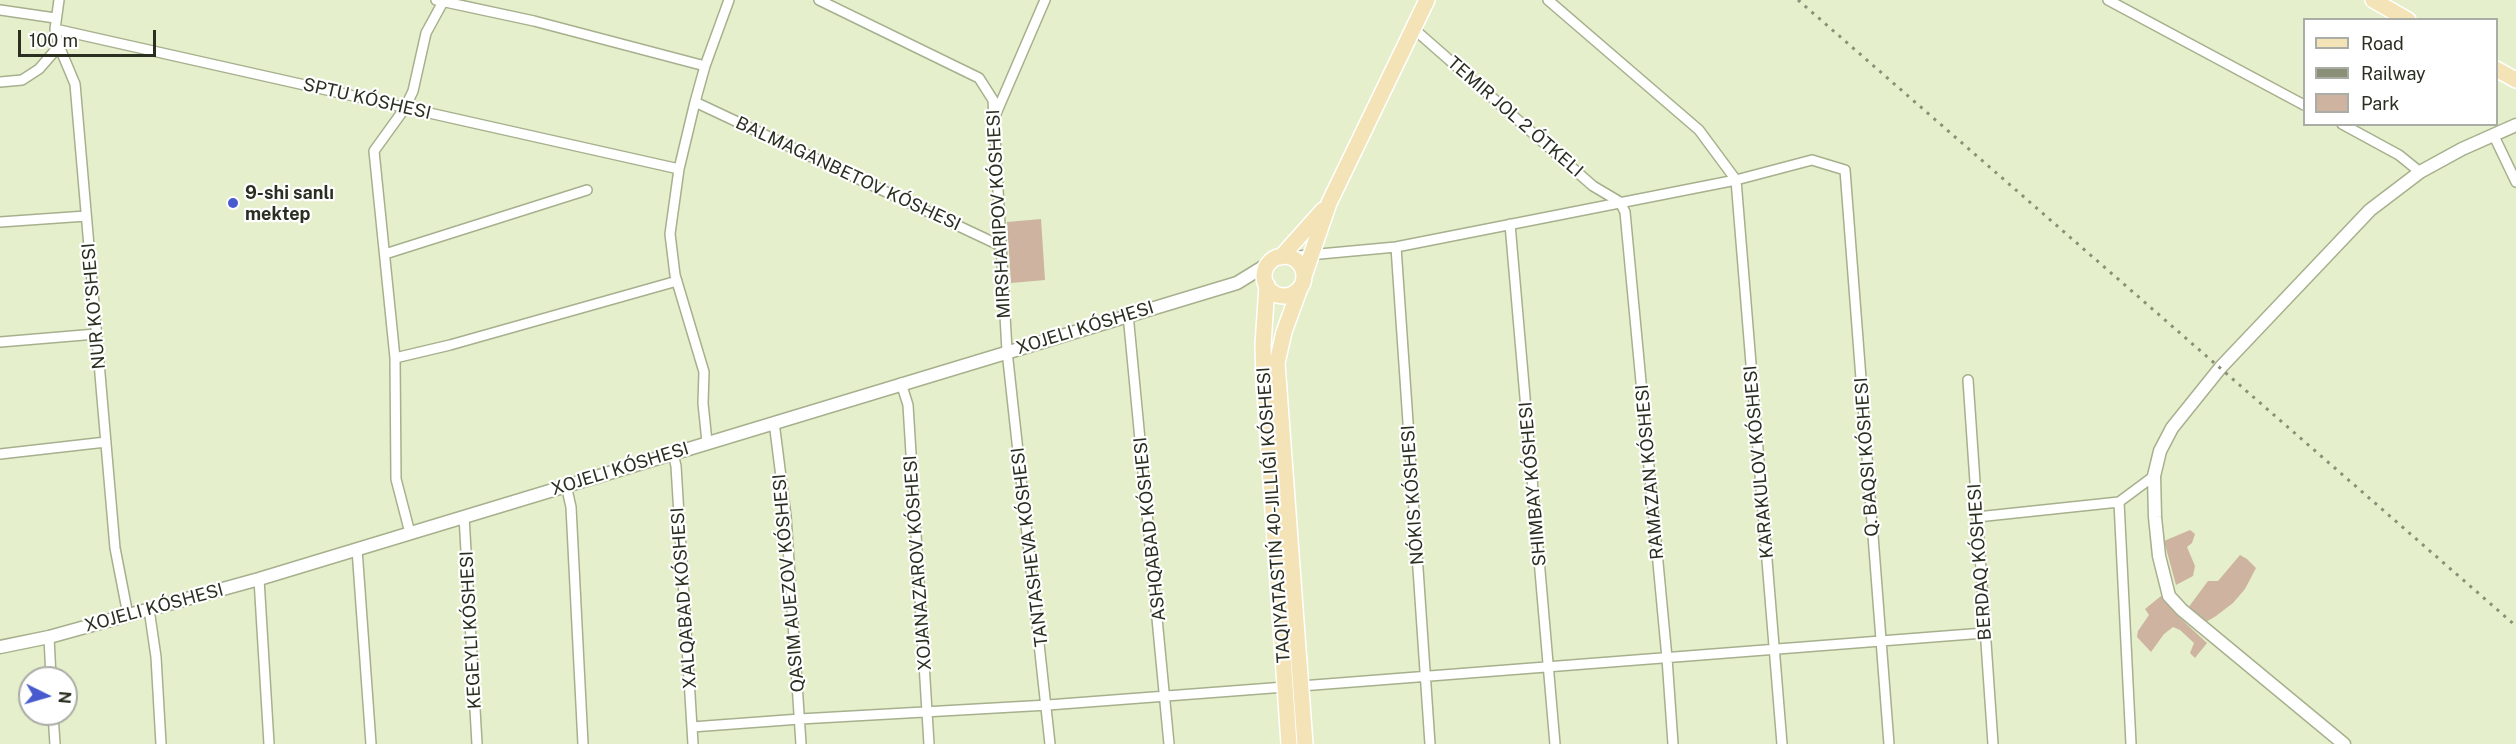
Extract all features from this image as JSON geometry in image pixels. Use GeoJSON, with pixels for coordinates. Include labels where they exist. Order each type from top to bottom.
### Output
{"type":"FeatureCollection","features":[{"type":"Feature","properties":{"kind":"main road"},"geometry":{"type":"LineString","coordinates":[[1305,744],[1277,363],[1284,332],[1329,203],[1427,0]]}},
{"type":"Feature","properties":{"kind":"main road"},"geometry":{"type":"LineString","coordinates":[[2373,0],[2404,18]]}},
{"type":"Feature","properties":{"kind":"main road"},"geometry":{"type":"LineString","coordinates":[[2498,70],[2516,80]]}},
{"type":"Feature","properties":{"kind":"main road"},"geometry":{"type":"LineString","coordinates":[[1289,744],[1264,380],[1263,345],[1267,285],[1265,273],[1329,203]]}},
{"type":"Feature","properties":{"kind":"main road"},"geometry":{"type":"LineString","coordinates":[[1267,285],[1271,291],[1282,296],[1289,296],[1302,282],[1300,265],[1280,259]]}},
{"type":"Feature","properties":{"kind":"street","name":"NUR KO'SHESI"},"geometry":{"type":"LineString","coordinates":[[59,0],[55,30],[58,46],[75,84],[115,548],[128,615]]}},
{"type":"Feature","properties":{"kind":"street"},"geometry":{"type":"LineString","coordinates":[[410,533],[396,479],[396,358],[374,151],[405,108],[413,91],[426,33],[441,0],[534,21],[705,66]]}},
{"type":"Feature","properties":{"kind":"street"},"geometry":{"type":"LineString","coordinates":[[706,442],[703,404],[704,372],[677,281],[670,234],[679,169],[695,102],[705,66],[729,0]]}},
{"type":"Feature","properties":{"kind":"street","name":"MIRSHARIPOV KÓSHESI"},"geometry":{"type":"LineString","coordinates":[[819,0],[979,78],[993,100],[1006,351]]}},
{"type":"Feature","properties":{"kind":"street"},"geometry":{"type":"LineString","coordinates":[[994,118],[1045,0]]}},
{"type":"Feature","properties":{"kind":"street"},"geometry":{"type":"LineString","coordinates":[[1548,0],[1699,130],[1736,180]]}},
{"type":"Feature","properties":{"kind":"street"},"geometry":{"type":"LineString","coordinates":[[2108,0],[2303,104]]}},
{"type":"Feature","properties":{"kind":"street"},"geometry":{"type":"LineString","coordinates":[[0,9],[56,18]]}},
{"type":"Feature","properties":{"kind":"street","name":"TEMIR JOL 2 ÓTKELI"},"geometry":{"type":"LineString","coordinates":[[1414,29],[1593,186],[1620,202]]}},
{"type":"Feature","properties":{"kind":"street","name":"SPTU KÓSHESI"},"geometry":{"type":"LineString","coordinates":[[55,30],[679,169]]}},
{"type":"Feature","properties":{"kind":"street"},"geometry":{"type":"LineString","coordinates":[[0,82],[22,80],[39,69],[58,46]]}},
{"type":"Feature","properties":{"kind":"street","name":"BALMAGANBETOV KÓSHESI"},"geometry":{"type":"LineString","coordinates":[[695,102],[1001,246]]}},
{"type":"Feature","properties":{"kind":"street"},"geometry":{"type":"LineString","coordinates":[[2344,744],[2182,610],[2169,596],[2158,556],[2154,476],[2160,451],[2172,428],[2221,367],[2370,210],[2420,172],[2493,134],[2516,125]]}},
{"type":"Feature","properties":{"kind":"street"},"geometry":{"type":"LineString","coordinates":[[2346,126],[2399,155],[2420,172]]}},
{"type":"Feature","properties":{"kind":"street"},"geometry":{"type":"LineString","coordinates":[[2493,134],[2516,182]]}},
{"type":"Feature","properties":{"kind":"street"},"geometry":{"type":"LineString","coordinates":[[1237,282],[1280,259],[1396,247],[1736,180],[1812,160],[1845,170],[1889,744]]}},
{"type":"Feature","properties":{"kind":"street","name":"KARAKULOV KÓSHESI"},"geometry":{"type":"LineString","coordinates":[[1736,180],[1782,744]]}},
{"type":"Feature","properties":{"kind":"street"},"geometry":{"type":"LineString","coordinates":[[385,254],[587,190]]}},
{"type":"Feature","properties":{"kind":"street","name":"RAMAZAN KÓSHESI"},"geometry":{"type":"LineString","coordinates":[[1620,202],[1625,212],[1673,744]]}},
{"type":"Feature","properties":{"kind":"street"},"geometry":{"type":"LineString","coordinates":[[0,222],[86,216]]}},
{"type":"Feature","properties":{"kind":"street"},"geometry":{"type":"LineString","coordinates":[[1510,224],[1555,744]]}},
{"type":"Feature","properties":{"kind":"street","name":"NÓKIS KÓSHESI"},"geometry":{"type":"LineString","coordinates":[[1396,247],[1430,744]]}},
{"type":"Feature","properties":{"kind":"street"},"geometry":{"type":"LineString","coordinates":[[396,358],[677,281]]}},
{"type":"Feature","properties":{"kind":"street"},"geometry":{"type":"LineString","coordinates":[[1237,282],[1267,285]]}},
{"type":"Feature","properties":{"kind":"street","name":"XOJELI KÓSHESI"},"geometry":{"type":"LineString","coordinates":[[0,647],[49,637],[259,579],[1237,282]]}},
{"type":"Feature","properties":{"kind":"street","name":"ASHQABAD KÓSHESI"},"geometry":{"type":"LineString","coordinates":[[1128,314],[1169,744]]}},
{"type":"Feature","properties":{"kind":"street"},"geometry":{"type":"LineString","coordinates":[[0,342],[96,334]]}},
{"type":"Feature","properties":{"kind":"street","name":"TANTASHEVA KÓSHESI"},"geometry":{"type":"LineString","coordinates":[[1006,351],[1048,705],[1050,744]]}},
{"type":"Feature","properties":{"kind":"street","name":"BERDAQ KÓSHESI"},"geometry":{"type":"LineString","coordinates":[[1968,380],[1993,744]]}},
{"type":"Feature","properties":{"kind":"street","name":"XOJANAZAROV KÓSHESI"},"geometry":{"type":"LineString","coordinates":[[902,383],[908,405],[929,744]]}},
{"type":"Feature","properties":{"kind":"street"},"geometry":{"type":"LineString","coordinates":[[774,422],[786,516],[801,744]]}},
{"type":"Feature","properties":{"kind":"street"},"geometry":{"type":"LineString","coordinates":[[0,454],[106,442]]}},
{"type":"Feature","properties":{"kind":"street","name":"XALQABAD KÓSHESI"},"geometry":{"type":"LineString","coordinates":[[673,453],[676,466],[693,744]]}},
{"type":"Feature","properties":{"kind":"street"},"geometry":{"type":"LineString","coordinates":[[1977,517],[2119,502],[2154,476]]}},
{"type":"Feature","properties":{"kind":"street"},"geometry":{"type":"LineString","coordinates":[[566,485],[571,507],[583,744]]}},
{"type":"Feature","properties":{"kind":"street"},"geometry":{"type":"LineString","coordinates":[[2119,502],[2130,744]]}},
{"type":"Feature","properties":{"kind":"street","name":"KEGEYLI KÓSHESI"},"geometry":{"type":"LineString","coordinates":[[464,516],[477,744]]}},
{"type":"Feature","properties":{"kind":"street"},"geometry":{"type":"LineString","coordinates":[[357,549],[371,744]]}},
{"type":"Feature","properties":{"kind":"street"},"geometry":{"type":"LineString","coordinates":[[259,579],[269,744]]}},
{"type":"Feature","properties":{"kind":"street"},"geometry":{"type":"LineString","coordinates":[[149,609],[156,657],[161,744]]}},
{"type":"Feature","properties":{"kind":"street"},"geometry":{"type":"LineString","coordinates":[[1301,686],[1984,633]]}},
{"type":"Feature","properties":{"kind":"street"},"geometry":{"type":"LineString","coordinates":[[49,637],[50,666]]}},
{"type":"Feature","properties":{"kind":"street"},"geometry":{"type":"LineString","coordinates":[[692,727],[1048,705],[1286,687]]}},
{"type":"Feature","properties":{"kind":"street"},"geometry":{"type":"LineString","coordinates":[[54,726],[55,744]]}},
{"type":"Feature","properties":{"kind":"green space"},"geometry":{"type":"Polygon","coordinates":[[[1041,219],[1045,280],[1011,283],[1007,222],[1041,219]]]}},
{"type":"Feature","properties":{"kind":"green space"},"geometry":{"type":"Polygon","coordinates":[[[2190,530],[2195,534],[2192,543],[2187,547],[2195,566],[2193,576],[2176,585],[2164,541],[2190,530]]]}},
{"type":"Feature","properties":{"kind":"green space"},"geometry":{"type":"Polygon","coordinates":[[[2240,555],[2256,568],[2245,589],[2233,603],[2216,616],[2206,622],[2198,618],[2188,608],[2208,581],[2218,581],[2240,555]]]}},
{"type":"Feature","properties":{"kind":"green space"},"geometry":{"type":"Polygon","coordinates":[[[2161,596],[2179,617],[2207,643],[2195,658],[2190,653],[2194,643],[2180,630],[2173,627],[2164,634],[2151,652],[2137,637],[2138,631],[2149,615],[2145,609],[2161,596]]]}},
{"type":"Feature","properties":{"kind":"railway"},"geometry":{"type":"LineString","coordinates":[[1798,0],[2516,626]]}},
{"type":"Feature","properties":{"kind":"place","name":"9-shi sanlı mektep"},"geometry":{"type":"Point","coordinates":[233,203]}}]}
